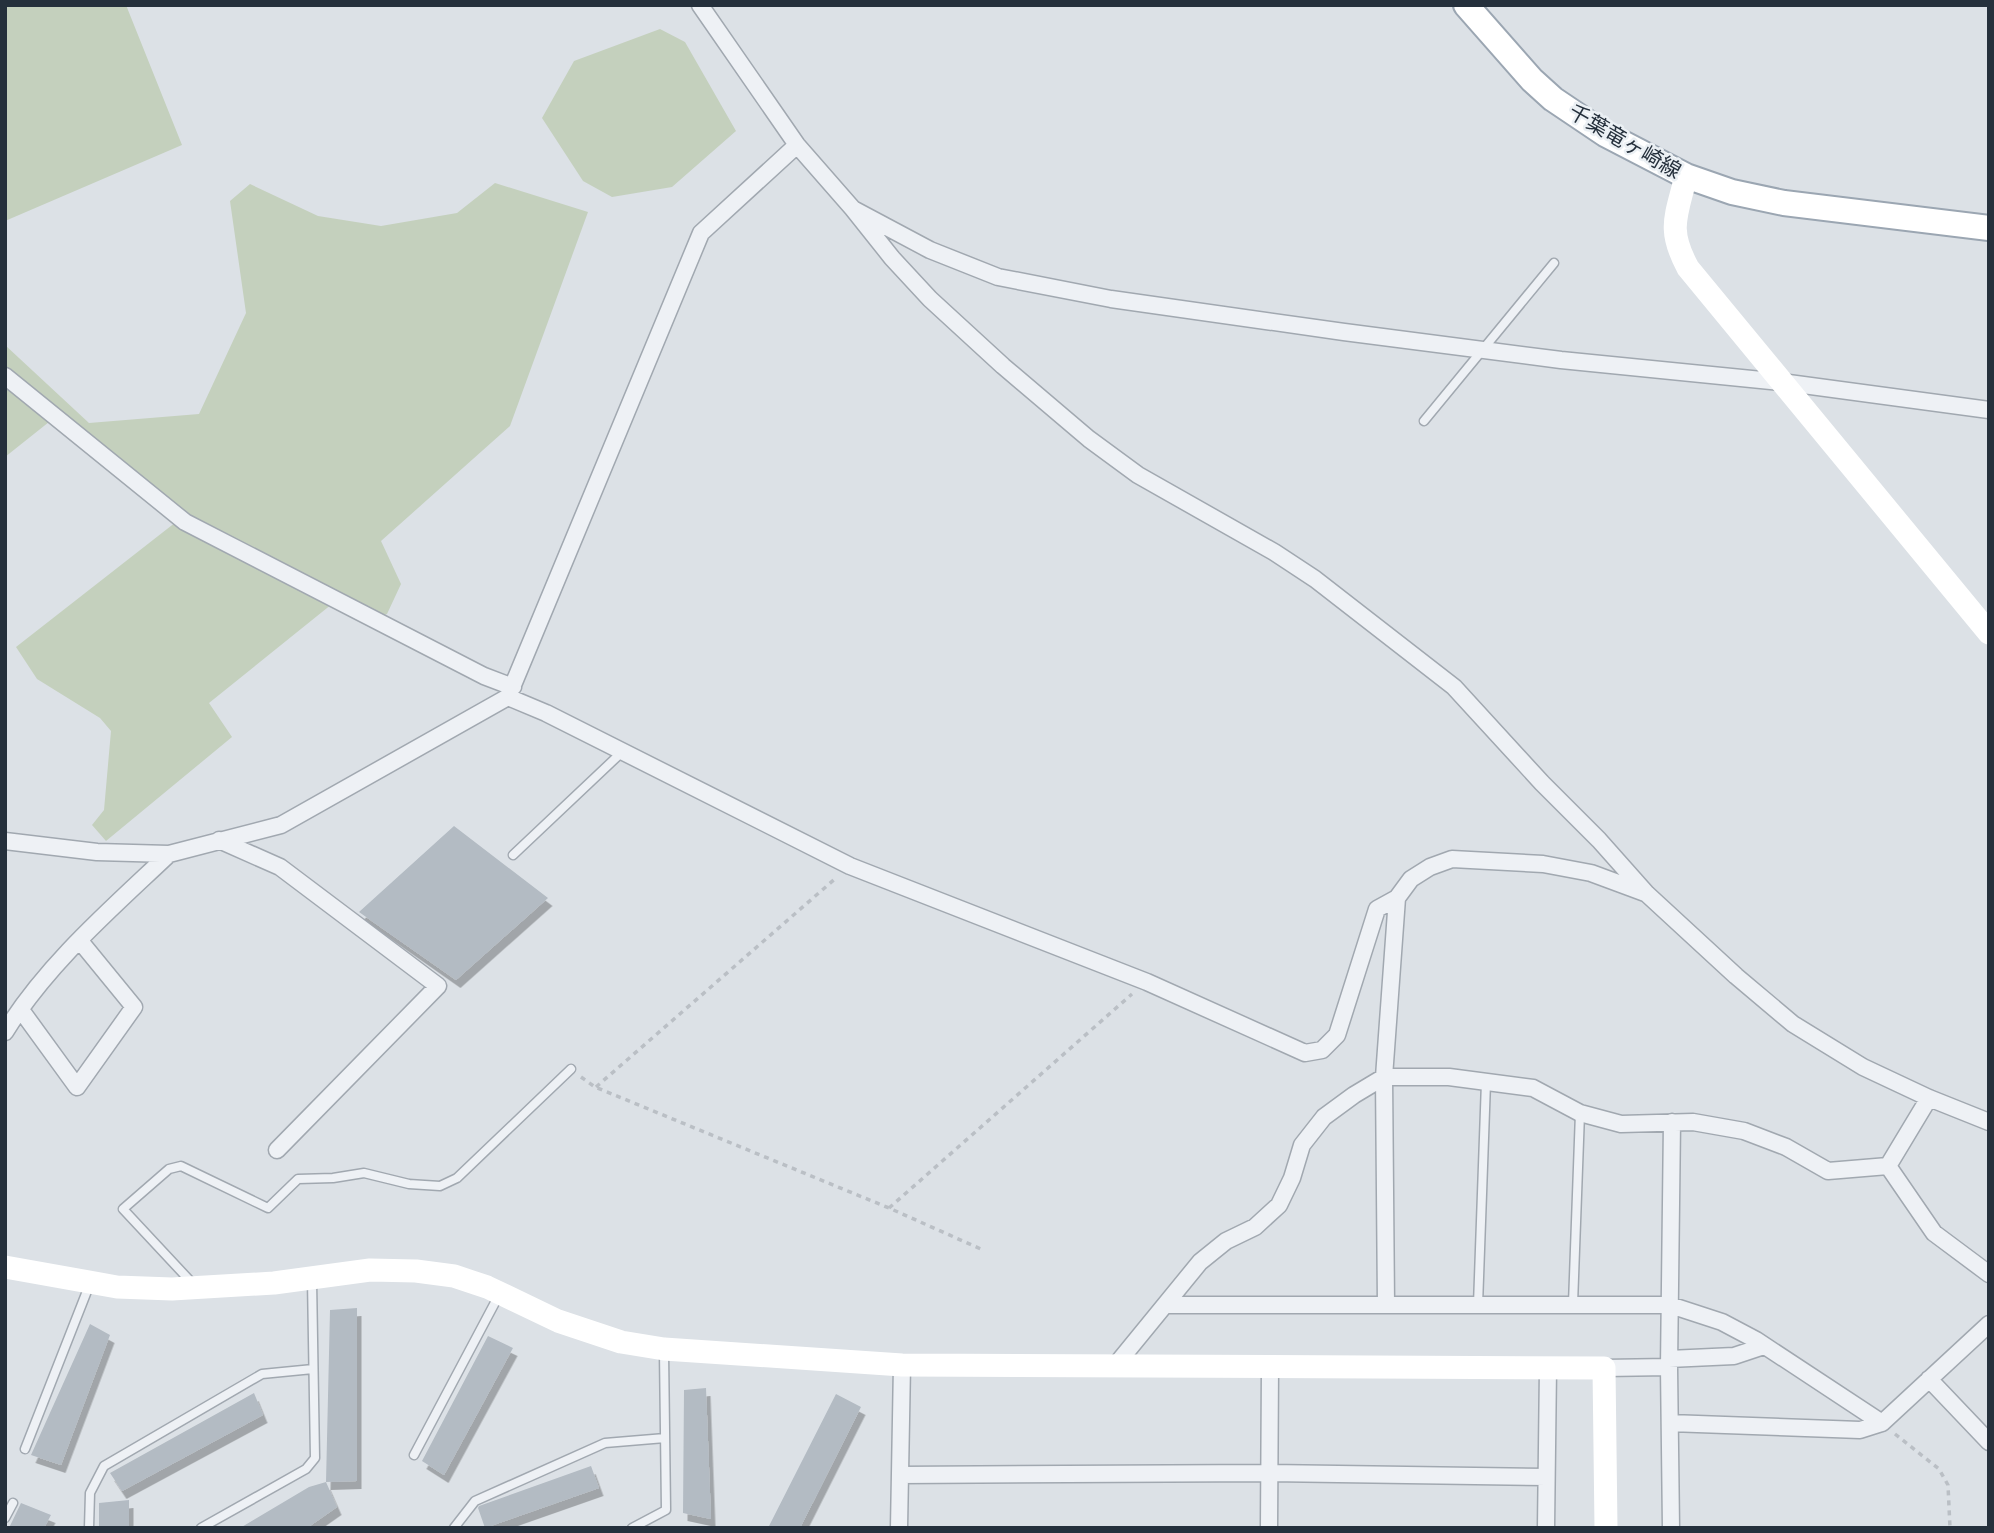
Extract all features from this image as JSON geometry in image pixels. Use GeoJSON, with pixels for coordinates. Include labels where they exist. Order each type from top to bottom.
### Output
{"type":"FeatureCollection","features":[{"type":"Feature","properties":{"kind":"main road","name":"千葉竜ヶ崎線"},"geometry":{"type":"LineString","coordinates":[[1466,5],[1532,80],[1553,99],[1616,140],[1686,176],[1732,192],[1784,203],[1989,228]]}},
{"type":"Feature","properties":{"kind":"street"},"geometry":{"type":"LineString","coordinates":[[700,5],[797,145],[930,299],[1003,366],[1089,439],[1138,475],[1274,552],[1315,579],[1454,687],[1647,894],[1793,1024],[1863,1067],[1989,1122]]}},
{"type":"Feature","properties":{"kind":"street"},"geometry":{"type":"LineString","coordinates":[[5,841],[97,852],[169,854],[281,825],[511,692],[701,233],[797,145]]}},
{"type":"Feature","properties":{"kind":"street"},"geometry":{"type":"LineString","coordinates":[[1686,176],[1673,229],[1679,251],[1688,268],[1989,633]]}},
{"type":"Feature","properties":{"kind":"street"},"geometry":{"type":"LineString","coordinates":[[853,209],[930,250],[998,277],[1124,301],[1481,350],[1781,382],[1989,410]]}},
{"type":"Feature","properties":{"kind":"street"},"geometry":{"type":"LineString","coordinates":[[5,376],[185,522],[484,676],[621,753],[697,787],[791,838],[850,866],[1147,982],[1305,1053],[1322,1050],[1337,1035],[1377,909],[1397,898],[1411,879],[1430,867],[1452,859],[1543,864],[1591,873],[1647,894]]}},
{"type":"Feature","properties":{"kind":"street"},"geometry":{"type":"LineString","coordinates":[[219,840],[280,867],[438,986],[276,1150]]}},
{"type":"Feature","properties":{"kind":"street"},"geometry":{"type":"LineString","coordinates":[[5,1032],[80,941],[169,854]]}},
{"type":"Feature","properties":{"kind":"street"},"geometry":{"type":"LineString","coordinates":[[1386,1305],[1384,1077],[1397,898]]}},
{"type":"Feature","properties":{"kind":"street"},"geometry":{"type":"LineString","coordinates":[[21,1010],[77,1087],[134,1007],[80,941]]}},
{"type":"Feature","properties":{"kind":"street"},"geometry":{"type":"LineString","coordinates":[[1115,1366],[1200,1262],[1226,1241],[1255,1227],[1279,1205],[1292,1178],[1301,1145],[1324,1117],[1354,1094],[1384,1077],[1449,1077],[1533,1088],[1580,1112],[1621,1124],[1693,1122],[1744,1131],[1786,1147],[1828,1171],[1888,1166]]}},
{"type":"Feature","properties":{"kind":"street"},"geometry":{"type":"LineString","coordinates":[[1888,1166],[1929,1098]]}},
{"type":"Feature","properties":{"kind":"street"},"geometry":{"type":"LineString","coordinates":[[1671,1528],[1669,1363],[1672,1122]]}},
{"type":"Feature","properties":{"kind":"street"},"geometry":{"type":"LineString","coordinates":[[1888,1166],[1934,1233],[1989,1274]]}},
{"type":"Feature","properties":{"kind":"street"},"geometry":{"type":"LineString","coordinates":[[5,1266],[117,1287],[198,1289],[274,1283],[370,1270],[416,1271],[454,1276],[500,1292],[558,1321],[621,1342],[664,1349],[902,1365],[1604,1368],[1734,1356],[1764,1346]]}},
{"type":"Feature","properties":{"kind":"street"},"geometry":{"type":"LineString","coordinates":[[1165,1305],[1670,1304],[1722,1322],[1764,1346],[1882,1423]]}},
{"type":"Feature","properties":{"kind":"street"},"geometry":{"type":"LineString","coordinates":[[1670,1423],[1860,1430],[1882,1423],[1989,1324]]}},
{"type":"Feature","properties":{"kind":"street"},"geometry":{"type":"LineString","coordinates":[[900,1528],[902,1365]]}},
{"type":"Feature","properties":{"kind":"street"},"geometry":{"type":"LineString","coordinates":[[1269,1528],[1270,1367]]}},
{"type":"Feature","properties":{"kind":"street"},"geometry":{"type":"LineString","coordinates":[[1546,1528],[1548,1368]]}},
{"type":"Feature","properties":{"kind":"street"},"geometry":{"type":"LineString","coordinates":[[1604,1368],[1606,1528],[1624,1528]]}},
{"type":"Feature","properties":{"kind":"street"},"geometry":{"type":"LineString","coordinates":[[1929,1379],[1989,1442]]}},
{"type":"Feature","properties":{"kind":"street"},"geometry":{"type":"LineString","coordinates":[[900,1475],[1270,1473],[1546,1477]]}},
{"type":"Feature","properties":{"kind":"lane"},"geometry":{"type":"LineString","coordinates":[[1424,421],[1554,263]]}},
{"type":"Feature","properties":{"kind":"lane"},"geometry":{"type":"LineString","coordinates":[[513,855],[621,753]]}},
{"type":"Feature","properties":{"kind":"lane"},"geometry":{"type":"LineString","coordinates":[[198,1289],[123,1209],[169,1169],[181,1166],[268,1208],[298,1180],[364,1173],[410,1184],[440,1186],[457,1178],[571,1069]]}},
{"type":"Feature","properties":{"kind":"lane"},"geometry":{"type":"LineString","coordinates":[[1478,1305],[1486,1082]]}},
{"type":"Feature","properties":{"kind":"lane"},"geometry":{"type":"LineString","coordinates":[[1573,1304],[1580,1112]]}},
{"type":"Feature","properties":{"kind":"lane"},"geometry":{"type":"LineString","coordinates":[[201,1528],[306,1469],[315,1458],[312,1277]]}},
{"type":"Feature","properties":{"kind":"lane"},"geometry":{"type":"LineString","coordinates":[[25,1449],[90,1283]]}},
{"type":"Feature","properties":{"kind":"lane"},"geometry":{"type":"LineString","coordinates":[[414,1455],[500,1292]]}},
{"type":"Feature","properties":{"kind":"lane"},"geometry":{"type":"LineString","coordinates":[[632,1528],[666,1510],[664,1349]]}},
{"type":"Feature","properties":{"kind":"lane"},"geometry":{"type":"LineString","coordinates":[[89,1528],[90,1493],[104,1466],[262,1374],[313,1369]]}},
{"type":"Feature","properties":{"kind":"lane"},"geometry":{"type":"LineString","coordinates":[[454,1528],[475,1501],[605,1443],[665,1438]]}},
{"type":"Feature","properties":{"kind":"lane"},"geometry":{"type":"LineString","coordinates":[[5,1518],[13,1503]]}},
{"type":"Feature","properties":{"kind":"path"},"geometry":{"type":"LineString","coordinates":[[595,1087],[850,866]]}},
{"type":"Feature","properties":{"kind":"path"},"geometry":{"type":"LineString","coordinates":[[890,1208],[1147,982]]}},
{"type":"Feature","properties":{"kind":"path"},"geometry":{"type":"LineString","coordinates":[[571,1069],[595,1087],[890,1208],[983,1250]]}},
{"type":"Feature","properties":{"kind":"path"},"geometry":{"type":"LineString","coordinates":[[1882,1423],[1939,1469],[1948,1485],[1950,1528]]}},
{"type":"Feature","properties":{"kind":"green space"},"geometry":{"type":"Polygon","coordinates":[[[5,5],[126,5],[182,145],[5,221],[5,5]]]}},
{"type":"Feature","properties":{"kind":"green space"},"geometry":{"type":"Polygon","coordinates":[[[660,29],[685,42],[736,131],[672,187],[612,197],[583,181],[542,118],[574,61],[660,29]]]}},
{"type":"Feature","properties":{"kind":"green space"},"geometry":{"type":"Polygon","coordinates":[[[495,183],[588,212],[510,426],[381,541],[401,584],[387,614],[365,623],[332,604],[209,703],[232,737],[106,841],[92,825],[104,810],[111,731],[100,718],[37,679],[16,647],[176,522],[49,422],[5,457],[5,345],[89,423],[199,414],[246,313],[230,201],[250,184],[318,216],[381,226],[457,213],[495,183]]]}},
{"type":"Feature","properties":{"kind":"building"},"geometry":{"type":"Polygon","coordinates":[[[454,826],[548,898],[456,980],[359,912],[454,826]]]}},
{"type":"Feature","properties":{"kind":"building"},"geometry":{"type":"Polygon","coordinates":[[[357,1308],[357,1481],[326,1482],[330,1310],[357,1308]]]}},
{"type":"Feature","properties":{"kind":"building"},"geometry":{"type":"Polygon","coordinates":[[[90,1324],[110,1335],[61,1465],[31,1455],[90,1324]]]}},
{"type":"Feature","properties":{"kind":"building"},"geometry":{"type":"Polygon","coordinates":[[[488,1336],[513,1348],[444,1475],[422,1461],[488,1336]]]}},
{"type":"Feature","properties":{"kind":"building"},"geometry":{"type":"Polygon","coordinates":[[[706,1388],[711,1519],[683,1513],[684,1390],[706,1388]]]}},
{"type":"Feature","properties":{"kind":"building"},"geometry":{"type":"Polygon","coordinates":[[[254,1393],[263,1415],[122,1491],[110,1473],[254,1393]]]}},
{"type":"Feature","properties":{"kind":"building"},"geometry":{"type":"Polygon","coordinates":[[[836,1394],[861,1407],[800,1528],[768,1528],[836,1394]]]}},
{"type":"Feature","properties":{"kind":"building"},"geometry":{"type":"Polygon","coordinates":[[[591,1466],[599,1488],[485,1528],[479,1506],[591,1466]]]}},
{"type":"Feature","properties":{"kind":"building"},"geometry":{"type":"Polygon","coordinates":[[[326,1482],[337,1507],[307,1528],[240,1528],[309,1487],[326,1482]]]}},
{"type":"Feature","properties":{"kind":"building"},"geometry":{"type":"Polygon","coordinates":[[[129,1500],[129,1528],[99,1528],[99,1503],[129,1500]]]}},
{"type":"Feature","properties":{"kind":"building"},"geometry":{"type":"Polygon","coordinates":[[[21,1503],[51,1515],[44,1528],[9,1528],[21,1503]]]}}]}
